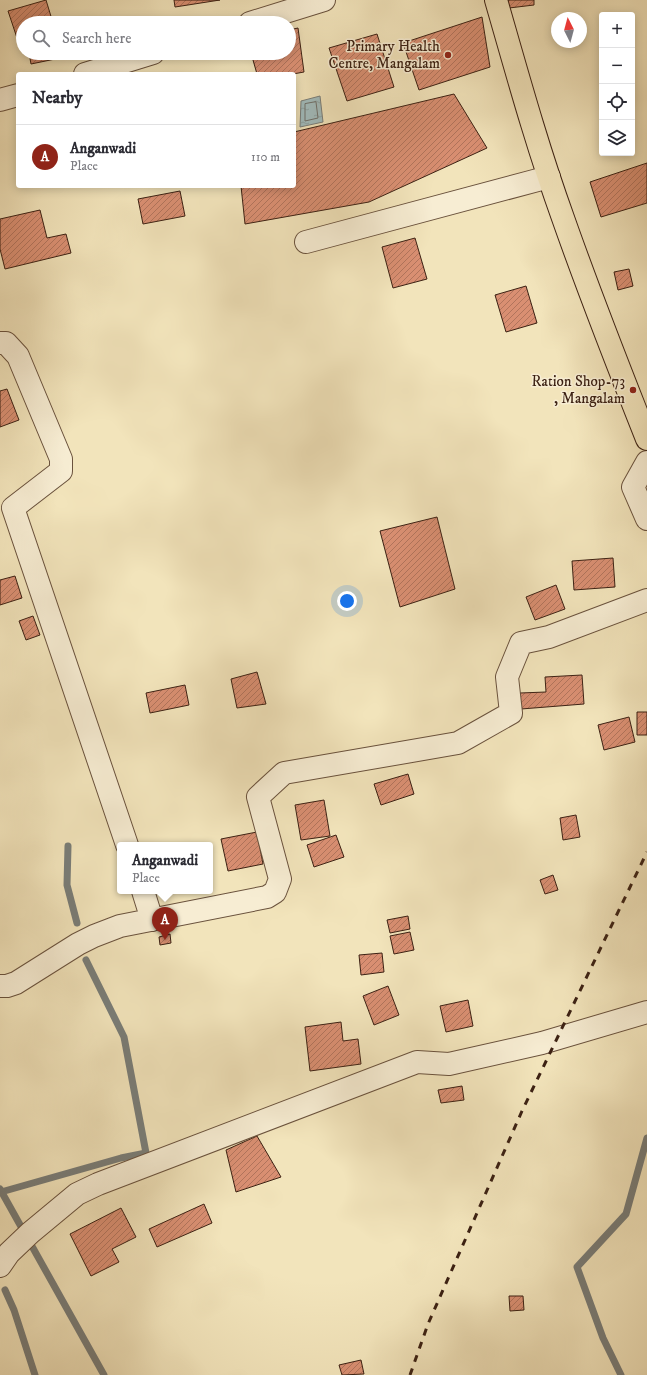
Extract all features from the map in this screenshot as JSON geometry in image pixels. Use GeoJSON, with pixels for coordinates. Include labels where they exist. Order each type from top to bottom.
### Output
{"type":"FeatureCollection","features":[{"type":"Feature","properties":{"kind":"main road"},"geometry":{"type":"LineString","coordinates":[[496,0],[549,178],[602,327],[647,439]]}},
{"type":"Feature","properties":{"kind":"street"},"geometry":{"type":"LineString","coordinates":[[273,16],[324,0]]}},
{"type":"Feature","properties":{"kind":"street"},"geometry":{"type":"LineString","coordinates":[[91,72],[130,60]]}},
{"type":"Feature","properties":{"kind":"street"},"geometry":{"type":"LineString","coordinates":[[0,100],[16,96]]}},
{"type":"Feature","properties":{"kind":"street"},"geometry":{"type":"LineString","coordinates":[[306,242],[549,178]]}},
{"type":"Feature","properties":{"kind":"street"},"geometry":{"type":"LineString","coordinates":[[0,343],[6,343],[18,356],[61,459],[61,471],[13,508],[126,842]]}},
{"type":"Feature","properties":{"kind":"street"},"geometry":{"type":"LineString","coordinates":[[647,462],[634,487],[647,519]]}},
{"type":"Feature","properties":{"kind":"street"},"geometry":{"type":"LineString","coordinates":[[0,986],[7,986],[16,983],[94,936],[120,926],[267,897],[275,892],[280,879],[258,797],[284,773],[458,742],[511,713],[507,677],[520,643],[549,637],[647,600]]}},
{"type":"Feature","properties":{"kind":"street"},"geometry":{"type":"LineString","coordinates":[[143,894],[152,920]]}},
{"type":"Feature","properties":{"kind":"street"},"geometry":{"type":"LineString","coordinates":[[5,1259],[30,1233],[77,1194],[98,1184],[416,1062],[449,1064],[542,1043],[647,1012]]}},
{"type":"Feature","properties":{"kind":"water"},"geometry":{"type":"Polygon","coordinates":[[[320,96],[323,122],[300,127],[301,101],[320,96]]]}},
{"type":"Feature","properties":{"kind":"building"},"geometry":{"type":"Polygon","coordinates":[[[46,0],[51,16],[16,16],[16,35],[8,11],[46,0]]]}},
{"type":"Feature","properties":{"kind":"building"},"geometry":{"type":"Polygon","coordinates":[[[174,0],[220,0],[175,7],[174,0]]]}},
{"type":"Feature","properties":{"kind":"building"},"geometry":{"type":"Polygon","coordinates":[[[508,0],[534,0],[534,5],[509,8],[508,0]]]}},
{"type":"Feature","properties":{"kind":"building","name":"Primary Health Centre, Mangalam"},"geometry":{"type":"Polygon","coordinates":[[[482,17],[490,67],[419,90],[403,43],[482,17]]]}},
{"type":"Feature","properties":{"kind":"building"},"geometry":{"type":"Polygon","coordinates":[[[296,28],[298,28],[304,72],[296,73],[296,72],[256,72],[253,60],[296,60],[296,28]]]}},
{"type":"Feature","properties":{"kind":"building"},"geometry":{"type":"Polygon","coordinates":[[[377,34],[394,87],[347,101],[329,48],[377,34]]]}},
{"type":"Feature","properties":{"kind":"building"},"geometry":{"type":"Polygon","coordinates":[[[30,60],[50,60],[31,64],[30,60]]]}},
{"type":"Feature","properties":{"kind":"building"},"geometry":{"type":"Polygon","coordinates":[[[454,94],[487,148],[369,202],[245,224],[241,188],[296,188],[296,132],[454,94]]]}},
{"type":"Feature","properties":{"kind":"building"},"geometry":{"type":"Polygon","coordinates":[[[647,163],[647,203],[601,217],[590,182],[647,163]]]}},
{"type":"Feature","properties":{"kind":"building"},"geometry":{"type":"Polygon","coordinates":[[[180,191],[185,216],[143,224],[138,199],[180,191]]]}},
{"type":"Feature","properties":{"kind":"building"},"geometry":{"type":"Polygon","coordinates":[[[40,210],[47,238],[66,234],[71,253],[5,269],[0,249],[0,219],[40,210]]]}},
{"type":"Feature","properties":{"kind":"building"},"geometry":{"type":"Polygon","coordinates":[[[415,238],[427,279],[393,288],[382,247],[415,238]]]}},
{"type":"Feature","properties":{"kind":"building"},"geometry":{"type":"Polygon","coordinates":[[[629,269],[633,286],[618,290],[614,272],[629,269]]]}},
{"type":"Feature","properties":{"kind":"building"},"geometry":{"type":"Polygon","coordinates":[[[526,286],[537,323],[506,332],[495,295],[526,286]]]}},
{"type":"Feature","properties":{"kind":"building"},"geometry":{"type":"Polygon","coordinates":[[[7,389],[19,420],[0,427],[0,391],[7,389]]]}},
{"type":"Feature","properties":{"kind":"building"},"geometry":{"type":"Polygon","coordinates":[[[437,517],[455,589],[400,607],[380,531],[437,517]]]}},
{"type":"Feature","properties":{"kind":"building"},"geometry":{"type":"Polygon","coordinates":[[[613,558],[615,587],[574,590],[572,561],[613,558]]]}},
{"type":"Feature","properties":{"kind":"building"},"geometry":{"type":"Polygon","coordinates":[[[15,576],[22,598],[0,605],[0,580],[15,576]]]}},
{"type":"Feature","properties":{"kind":"building"},"geometry":{"type":"Polygon","coordinates":[[[556,585],[565,609],[535,620],[526,597],[556,585]]]}},
{"type":"Feature","properties":{"kind":"building"},"geometry":{"type":"Polygon","coordinates":[[[33,616],[40,635],[26,640],[19,621],[33,616]]]}},
{"type":"Feature","properties":{"kind":"building"},"geometry":{"type":"Polygon","coordinates":[[[257,672],[266,704],[237,708],[231,679],[257,672]]]}},
{"type":"Feature","properties":{"kind":"building"},"geometry":{"type":"Polygon","coordinates":[[[582,675],[584,704],[521,709],[520,693],[546,692],[545,677],[582,675]]]}},
{"type":"Feature","properties":{"kind":"building"},"geometry":{"type":"Polygon","coordinates":[[[185,685],[189,705],[150,713],[146,693],[185,685]]]}},
{"type":"Feature","properties":{"kind":"building"},"geometry":{"type":"Polygon","coordinates":[[[637,712],[647,712],[647,735],[637,735],[637,712]]]}},
{"type":"Feature","properties":{"kind":"building"},"geometry":{"type":"Polygon","coordinates":[[[629,717],[635,742],[604,750],[598,725],[629,717]]]}},
{"type":"Feature","properties":{"kind":"building"},"geometry":{"type":"Polygon","coordinates":[[[408,774],[414,794],[381,805],[374,784],[408,774]]]}},
{"type":"Feature","properties":{"kind":"building"},"geometry":{"type":"Polygon","coordinates":[[[324,800],[330,836],[301,840],[295,805],[324,800]]]}},
{"type":"Feature","properties":{"kind":"building"},"geometry":{"type":"Polygon","coordinates":[[[576,815],[580,837],[563,840],[560,818],[576,815]]]}},
{"type":"Feature","properties":{"kind":"building"},"geometry":{"type":"Polygon","coordinates":[[[257,832],[263,864],[228,871],[221,839],[257,832]]]}},
{"type":"Feature","properties":{"kind":"building"},"geometry":{"type":"Polygon","coordinates":[[[336,835],[344,857],[314,867],[307,845],[336,835]]]}},
{"type":"Feature","properties":{"kind":"building"},"geometry":{"type":"Polygon","coordinates":[[[553,875],[558,890],[545,894],[540,880],[553,875]]]}},
{"type":"Feature","properties":{"kind":"building"},"geometry":{"type":"Polygon","coordinates":[[[408,916],[410,929],[390,933],[387,920],[408,916]]]}},
{"type":"Feature","properties":{"kind":"building"},"geometry":{"type":"Polygon","coordinates":[[[410,932],[414,950],[394,954],[390,936],[410,932]]]}},
{"type":"Feature","properties":{"kind":"building"},"geometry":{"type":"Polygon","coordinates":[[[170,934],[171,943],[160,945],[159,937],[170,934]]]}},
{"type":"Feature","properties":{"kind":"building"},"geometry":{"type":"Polygon","coordinates":[[[382,953],[384,972],[361,975],[359,955],[382,953]]]}},
{"type":"Feature","properties":{"kind":"building"},"geometry":{"type":"Polygon","coordinates":[[[388,986],[399,1015],[374,1025],[363,996],[388,986]]]}},
{"type":"Feature","properties":{"kind":"building"},"geometry":{"type":"Polygon","coordinates":[[[468,1000],[473,1026],[446,1032],[440,1006],[468,1000]]]}},
{"type":"Feature","properties":{"kind":"building"},"geometry":{"type":"Polygon","coordinates":[[[341,1022],[343,1041],[358,1039],[361,1064],[310,1071],[305,1027],[341,1022]]]}},
{"type":"Feature","properties":{"kind":"building"},"geometry":{"type":"Polygon","coordinates":[[[462,1086],[464,1100],[441,1103],[438,1090],[462,1086]]]}},
{"type":"Feature","properties":{"kind":"building"},"geometry":{"type":"Polygon","coordinates":[[[257,1136],[281,1177],[236,1192],[226,1150],[257,1136]]]}},
{"type":"Feature","properties":{"kind":"building"},"geometry":{"type":"Polygon","coordinates":[[[204,1204],[212,1223],[157,1247],[149,1229],[204,1204]]]}},
{"type":"Feature","properties":{"kind":"building"},"geometry":{"type":"Polygon","coordinates":[[[121,1208],[136,1237],[112,1249],[119,1262],[91,1276],[70,1234],[121,1208]]]}},
{"type":"Feature","properties":{"kind":"building"},"geometry":{"type":"Polygon","coordinates":[[[509,1296],[523,1296],[524,1310],[510,1311],[509,1296]]]}},
{"type":"Feature","properties":{"kind":"building"},"geometry":{"type":"Polygon","coordinates":[[[361,1360],[364,1374],[342,1375],[339,1365],[361,1360]]]}},
{"type":"Feature","properties":{"kind":"waterway"},"geometry":{"type":"LineString","coordinates":[[68,846],[67,885],[77,923]]}},
{"type":"Feature","properties":{"kind":"waterway"},"geometry":{"type":"LineString","coordinates":[[1,1192],[121,1158],[146,1153],[124,1037],[86,960]]}},
{"type":"Feature","properties":{"kind":"waterway"},"geometry":{"type":"LineString","coordinates":[[621,1375],[603,1338],[577,1267],[626,1214],[647,1138]]}},
{"type":"Feature","properties":{"kind":"waterway"},"geometry":{"type":"LineString","coordinates":[[0,1189],[104,1375]]}},
{"type":"Feature","properties":{"kind":"waterway"},"geometry":{"type":"LineString","coordinates":[[5,1290],[14,1310],[35,1375]]}},
{"type":"Feature","properties":{"kind":"railway"},"geometry":{"type":"LineString","coordinates":[[410,1375],[428,1324],[522,1111],[647,852]]}},
{"type":"Feature","properties":{"kind":"place","name":"Primary Health Centre, Mangalam"},"geometry":{"type":"Point","coordinates":[448,55]}},
{"type":"Feature","properties":{"kind":"place","name":"Ration Shop-73 , Mangalam"},"geometry":{"type":"Point","coordinates":[633,390]}},
{"type":"Feature","properties":{"kind":"place","name":"Anganwadi"},"geometry":{"type":"Point","coordinates":[165,940]}}]}
